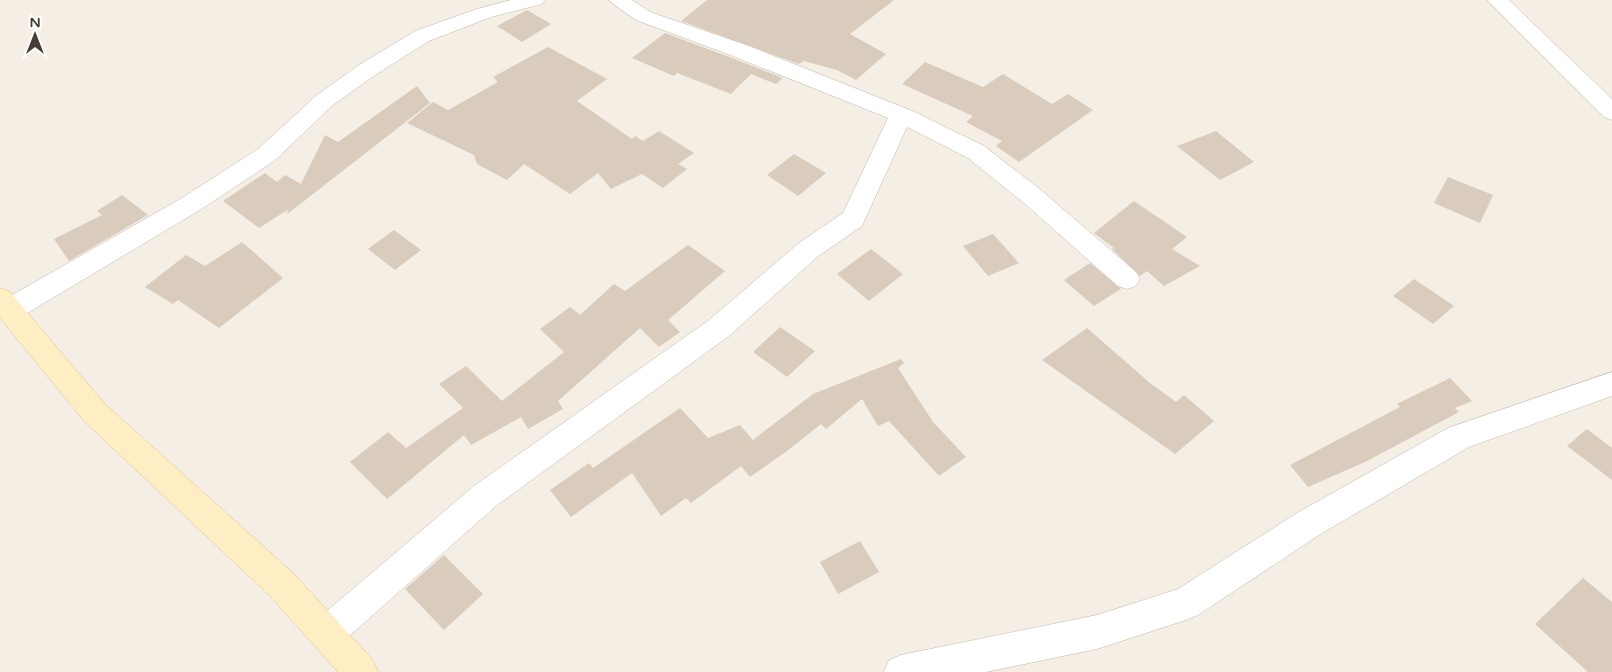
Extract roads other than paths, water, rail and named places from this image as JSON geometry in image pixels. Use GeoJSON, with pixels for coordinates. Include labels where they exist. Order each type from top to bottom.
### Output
{"type":"FeatureCollection","features":[{"type":"Feature","properties":{"kind":"street"},"geometry":{"type":"LineString","coordinates":[[361,672],[281,584],[94,412],[5,305],[191,204],[266,155],[324,100],[367,70],[422,36],[484,13],[536,0]]}},
{"type":"Feature","properties":{"kind":"street"},"geometry":{"type":"LineString","coordinates":[[618,0],[643,16],[741,51],[901,115],[976,152],[1032,197],[1127,279]]}},
{"type":"Feature","properties":{"kind":"street"},"geometry":{"type":"LineString","coordinates":[[1497,0],[1612,112]]}},
{"type":"Feature","properties":{"kind":"street"},"geometry":{"type":"LineString","coordinates":[[326,634],[485,496],[719,328],[808,250],[854,219],[901,115]]}},
{"type":"Feature","properties":{"kind":"street"},"geometry":{"type":"LineString","coordinates":[[901,672],[1097,632],[1186,603],[1308,524],[1459,436],[1612,384]]}}]}
